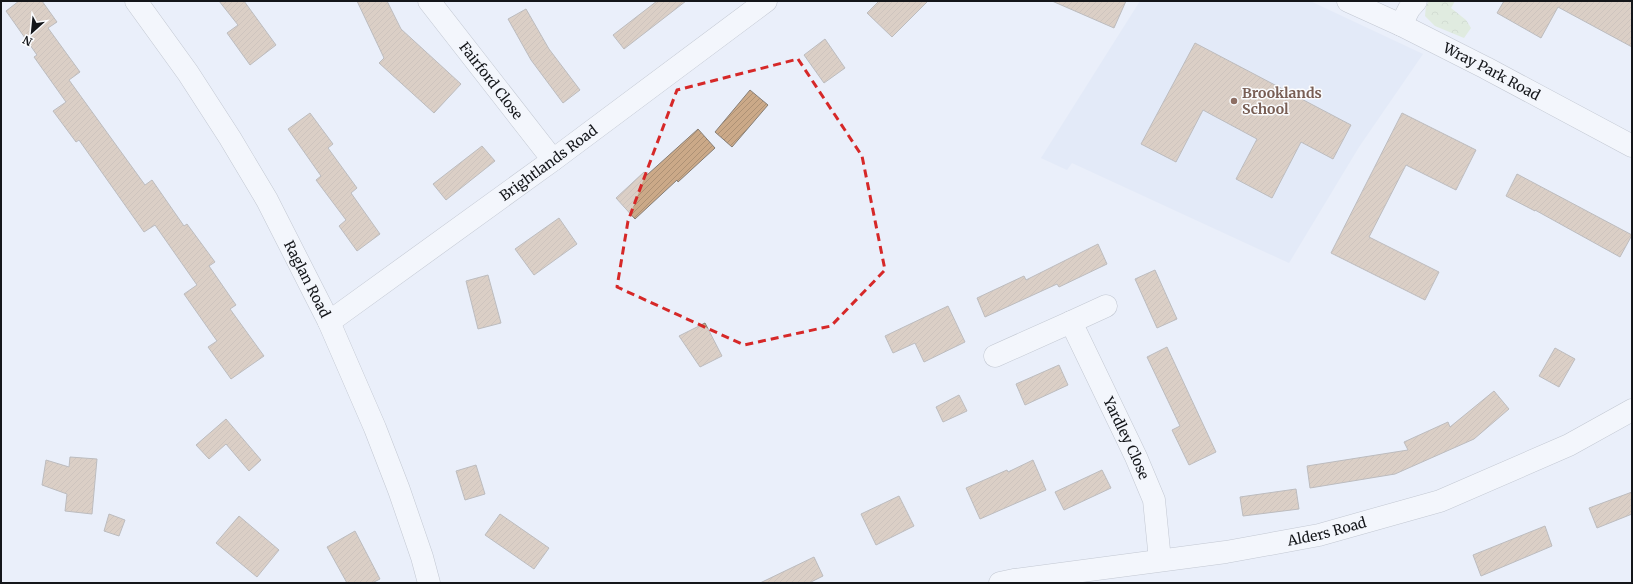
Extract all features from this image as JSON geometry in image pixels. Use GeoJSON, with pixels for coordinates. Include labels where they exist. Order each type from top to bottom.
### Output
{"type":"FeatureCollection","features":[{"type":"Feature","properties":{"kind":"street","name":"Raglan Road"},"geometry":{"type":"LineString","coordinates":[[136,1],[188,73],[230,138],[267,200],[329,322],[375,428],[399,490],[428,582]]}},
{"type":"Feature","properties":{"kind":"street","name":"Fairford Close"},"geometry":{"type":"LineString","coordinates":[[429,1],[554,160]]}},
{"type":"Feature","properties":{"kind":"street","name":"Brightlands Road"},"geometry":{"type":"LineString","coordinates":[[329,322],[554,160],[766,1]]}},
{"type":"Feature","properties":{"kind":"street","name":"Wray Park Road"},"geometry":{"type":"LineString","coordinates":[[1348,1],[1401,25],[1632,146]]}},
{"type":"Feature","properties":{"kind":"street"},"geometry":{"type":"LineString","coordinates":[[1401,25],[1409,9],[1416,1]]}},
{"type":"Feature","properties":{"kind":"street"},"geometry":{"type":"LineString","coordinates":[[995,356],[1106,306]]}},
{"type":"Feature","properties":{"kind":"street","name":"Yardley Close"},"geometry":{"type":"LineString","coordinates":[[1071,322],[1136,456],[1154,500],[1160,560]]}},
{"type":"Feature","properties":{"kind":"street","name":"Alders Road"},"geometry":{"type":"LineString","coordinates":[[1000,583],[1226,552],[1319,535],[1440,501],[1569,445],[1632,410]]}},
{"type":"Feature","properties":{"kind":"highlighted area"},"geometry":{"type":"Polygon","coordinates":[[[798,59],[862,156],[885,270],[831,326],[744,345],[617,287],[628,221],[677,90],[798,59]]]}},
{"type":"Feature","properties":{"kind":"shaded area","name":"Brooklands School"},"geometry":{"type":"Polygon","coordinates":[[[1140,1],[1310,1],[1423,54],[1359,147],[1289,263],[1072,163],[1067,170],[1041,158],[1140,1]]]}},
{"type":"Feature","properties":{"kind":"green space"},"geometry":{"type":"Polygon","coordinates":[[[1429,1],[1455,1],[1451,8],[1466,20],[1471,28],[1464,38],[1435,26],[1425,16],[1426,6],[1429,1]]]}},
{"type":"Feature","properties":{"kind":"building"},"geometry":{"type":"Polygon","coordinates":[[[19,1],[42,1],[57,22],[48,28],[80,72],[69,80],[145,185],[152,180],[184,226],[187,224],[215,262],[209,266],[236,305],[230,309],[264,356],[231,379],[208,347],[217,341],[184,294],[197,285],[155,225],[144,232],[79,140],[76,142],[53,111],[66,102],[34,57],[37,55],[6,11],[19,1]]]}},
{"type":"Feature","properties":{"kind":"building"},"geometry":{"type":"Polygon","coordinates":[[[219,1],[244,1],[276,45],[250,65],[227,33],[238,25],[219,1]]]}},
{"type":"Feature","properties":{"kind":"building"},"geometry":{"type":"Polygon","coordinates":[[[357,1],[387,1],[401,29],[461,84],[434,113],[379,63],[384,58],[357,1]]]}},
{"type":"Feature","properties":{"kind":"building"},"geometry":{"type":"Polygon","coordinates":[[[657,1],[686,1],[624,49],[613,35],[657,1]]]}},
{"type":"Feature","properties":{"kind":"building"},"geometry":{"type":"Polygon","coordinates":[[[879,1],[928,1],[892,37],[867,13],[879,1]]]}},
{"type":"Feature","properties":{"kind":"building"},"geometry":{"type":"Polygon","coordinates":[[[1052,1],[1126,1],[1114,28],[1052,1]]]}},
{"type":"Feature","properties":{"kind":"building"},"geometry":{"type":"Polygon","coordinates":[[[1504,1],[1632,1],[1632,47],[1558,7],[1541,38],[1497,13],[1504,1]]]}},
{"type":"Feature","properties":{"kind":"building"},"geometry":{"type":"Polygon","coordinates":[[[526,9],[549,49],[580,90],[563,103],[531,60],[508,19],[526,9]]]}},
{"type":"Feature","properties":{"kind":"building"},"geometry":{"type":"Polygon","coordinates":[[[825,39],[845,68],[824,83],[804,55],[825,39]]]}},
{"type":"Feature","properties":{"kind":"building"},"geometry":{"type":"Polygon","coordinates":[[[1195,43],[1351,125],[1333,159],[1301,142],[1272,198],[1236,179],[1257,139],[1203,110],[1176,162],[1141,144],[1195,43]]]}},
{"type":"Feature","properties":{"kind":"building"},"geometry":{"type":"Polygon","coordinates":[[[750,90],[768,105],[732,147],[715,132],[750,90]]]}},
{"type":"Feature","properties":{"kind":"building"},"geometry":{"type":"Polygon","coordinates":[[[310,113],[333,144],[328,148],[357,188],[351,193],[380,234],[357,251],[339,226],[346,220],[316,180],[321,176],[288,129],[310,113]]]}},
{"type":"Feature","properties":{"kind":"building"},"geometry":{"type":"Polygon","coordinates":[[[1402,113],[1476,150],[1456,190],[1406,165],[1369,237],[1439,272],[1425,300],[1331,253],[1402,113]]]}},
{"type":"Feature","properties":{"kind":"building"},"geometry":{"type":"Polygon","coordinates":[[[698,129],[715,148],[678,182],[677,180],[635,219],[616,198],[644,172],[647,175],[698,129]]]}},
{"type":"Feature","properties":{"kind":"building"},"geometry":{"type":"Polygon","coordinates":[[[482,146],[495,161],[446,200],[433,184],[482,146]]]}},
{"type":"Feature","properties":{"kind":"building"},"geometry":{"type":"Polygon","coordinates":[[[1517,174],[1632,235],[1620,257],[1535,210],[1506,196],[1517,174]]]}},
{"type":"Feature","properties":{"kind":"building"},"geometry":{"type":"Polygon","coordinates":[[[559,218],[577,244],[534,275],[515,249],[559,218]]]}},
{"type":"Feature","properties":{"kind":"building"},"geometry":{"type":"Polygon","coordinates":[[[1098,244],[1107,264],[1059,287],[1057,284],[985,317],[977,298],[1024,276],[1026,280],[1098,244]]]}},
{"type":"Feature","properties":{"kind":"building"},"geometry":{"type":"Polygon","coordinates":[[[1155,270],[1177,319],[1157,328],[1135,279],[1155,270]]]}},
{"type":"Feature","properties":{"kind":"building"},"geometry":{"type":"Polygon","coordinates":[[[488,275],[501,323],[478,329],[466,281],[488,275]]]}},
{"type":"Feature","properties":{"kind":"building"},"geometry":{"type":"Polygon","coordinates":[[[948,306],[965,342],[924,362],[915,343],[893,353],[885,336],[948,306]]]}},
{"type":"Feature","properties":{"kind":"building"},"geometry":{"type":"Polygon","coordinates":[[[705,323],[722,356],[700,367],[679,336],[705,323]]]}},
{"type":"Feature","properties":{"kind":"building"},"geometry":{"type":"Polygon","coordinates":[[[1167,347],[1216,452],[1189,465],[1172,430],[1180,426],[1147,357],[1167,347]]]}},
{"type":"Feature","properties":{"kind":"building"},"geometry":{"type":"Polygon","coordinates":[[[1555,348],[1575,359],[1559,387],[1539,376],[1555,348]]]}},
{"type":"Feature","properties":{"kind":"building"},"geometry":{"type":"Polygon","coordinates":[[[1059,365],[1068,385],[1025,405],[1016,384],[1059,365]]]}},
{"type":"Feature","properties":{"kind":"building"},"geometry":{"type":"Polygon","coordinates":[[[1494,391],[1509,409],[1474,439],[1395,474],[1310,488],[1307,466],[1408,450],[1404,442],[1448,422],[1450,427],[1494,391]]]}},
{"type":"Feature","properties":{"kind":"building"},"geometry":{"type":"Polygon","coordinates":[[[959,395],[967,411],[943,422],[936,407],[959,395]]]}},
{"type":"Feature","properties":{"kind":"building"},"geometry":{"type":"Polygon","coordinates":[[[226,419],[261,460],[249,471],[226,444],[209,459],[196,445],[226,419]]]}},
{"type":"Feature","properties":{"kind":"building"},"geometry":{"type":"Polygon","coordinates":[[[70,457],[97,459],[92,514],[65,511],[67,494],[42,485],[46,460],[69,467],[70,457]]]}},
{"type":"Feature","properties":{"kind":"building"},"geometry":{"type":"Polygon","coordinates":[[[1033,460],[1046,490],[980,519],[966,488],[1007,470],[1008,472],[1033,460]]]}},
{"type":"Feature","properties":{"kind":"building"},"geometry":{"type":"Polygon","coordinates":[[[476,465],[485,494],[465,500],[456,471],[476,465]]]}},
{"type":"Feature","properties":{"kind":"building"},"geometry":{"type":"Polygon","coordinates":[[[1102,470],[1111,488],[1064,510],[1055,492],[1102,470]]]}},
{"type":"Feature","properties":{"kind":"building"},"geometry":{"type":"Polygon","coordinates":[[[1296,489],[1299,509],[1243,516],[1240,497],[1296,489]]]}},
{"type":"Feature","properties":{"kind":"building"},"geometry":{"type":"Polygon","coordinates":[[[1632,492],[1632,514],[1597,528],[1589,508],[1632,492]]]}},
{"type":"Feature","properties":{"kind":"building"},"geometry":{"type":"Polygon","coordinates":[[[899,496],[914,526],[876,545],[861,514],[899,496]]]}},
{"type":"Feature","properties":{"kind":"building"},"geometry":{"type":"Polygon","coordinates":[[[109,514],[125,520],[119,536],[104,531],[109,514]]]}},
{"type":"Feature","properties":{"kind":"building"},"geometry":{"type":"Polygon","coordinates":[[[500,514],[549,548],[534,569],[485,535],[500,514]]]}},
{"type":"Feature","properties":{"kind":"building"},"geometry":{"type":"Polygon","coordinates":[[[239,516],[279,550],[257,577],[216,543],[239,516]]]}},
{"type":"Feature","properties":{"kind":"building"},"geometry":{"type":"Polygon","coordinates":[[[1545,526],[1552,546],[1481,576],[1473,555],[1545,526]]]}},
{"type":"Feature","properties":{"kind":"building"},"geometry":{"type":"Polygon","coordinates":[[[355,531],[380,579],[372,583],[347,583],[327,547],[355,531]]]}},
{"type":"Feature","properties":{"kind":"building"},"geometry":{"type":"Polygon","coordinates":[[[814,557],[823,576],[809,583],[760,583],[814,557]]]}},
{"type":"Feature","properties":{"kind":"place","name":"Brooklands School"},"geometry":{"type":"Point","coordinates":[1234,101]}}]}
